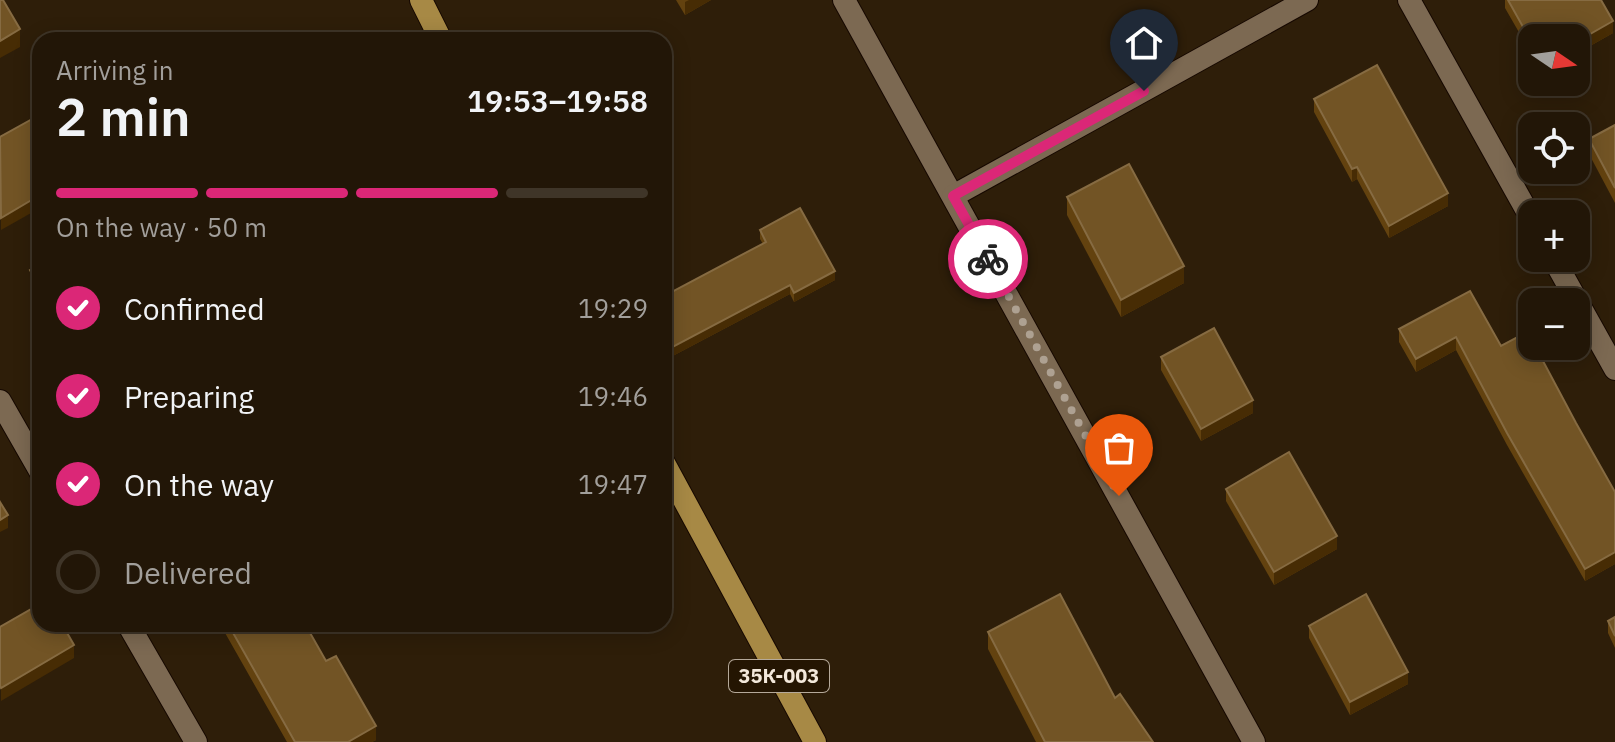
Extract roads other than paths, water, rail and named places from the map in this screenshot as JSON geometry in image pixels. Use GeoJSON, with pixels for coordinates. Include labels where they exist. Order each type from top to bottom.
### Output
{"type":"FeatureCollection","features":[{"type":"Feature","properties":{"kind":"main road"},"geometry":{"type":"LineString","coordinates":[[421,0],[437,32]]}},
{"type":"Feature","properties":{"kind":"main road","name":"35К-003"},"geometry":{"type":"LineString","coordinates":[[672,478],[815,742]]}},
{"type":"Feature","properties":{"kind":"street"},"geometry":{"type":"LineString","coordinates":[[844,0],[1254,742]]}},
{"type":"Feature","properties":{"kind":"street"},"geometry":{"type":"LineString","coordinates":[[953,196],[1307,0]]}},
{"type":"Feature","properties":{"kind":"street"},"geometry":{"type":"LineString","coordinates":[[1409,0],[1521,200]]}},
{"type":"Feature","properties":{"kind":"street"},"geometry":{"type":"LineString","coordinates":[[1561,272],[1615,369]]}},
{"type":"Feature","properties":{"kind":"street"},"geometry":{"type":"LineString","coordinates":[[0,401],[32,457]]}},
{"type":"Feature","properties":{"kind":"street"},"geometry":{"type":"LineString","coordinates":[[133,632],[196,742]]}}]}
